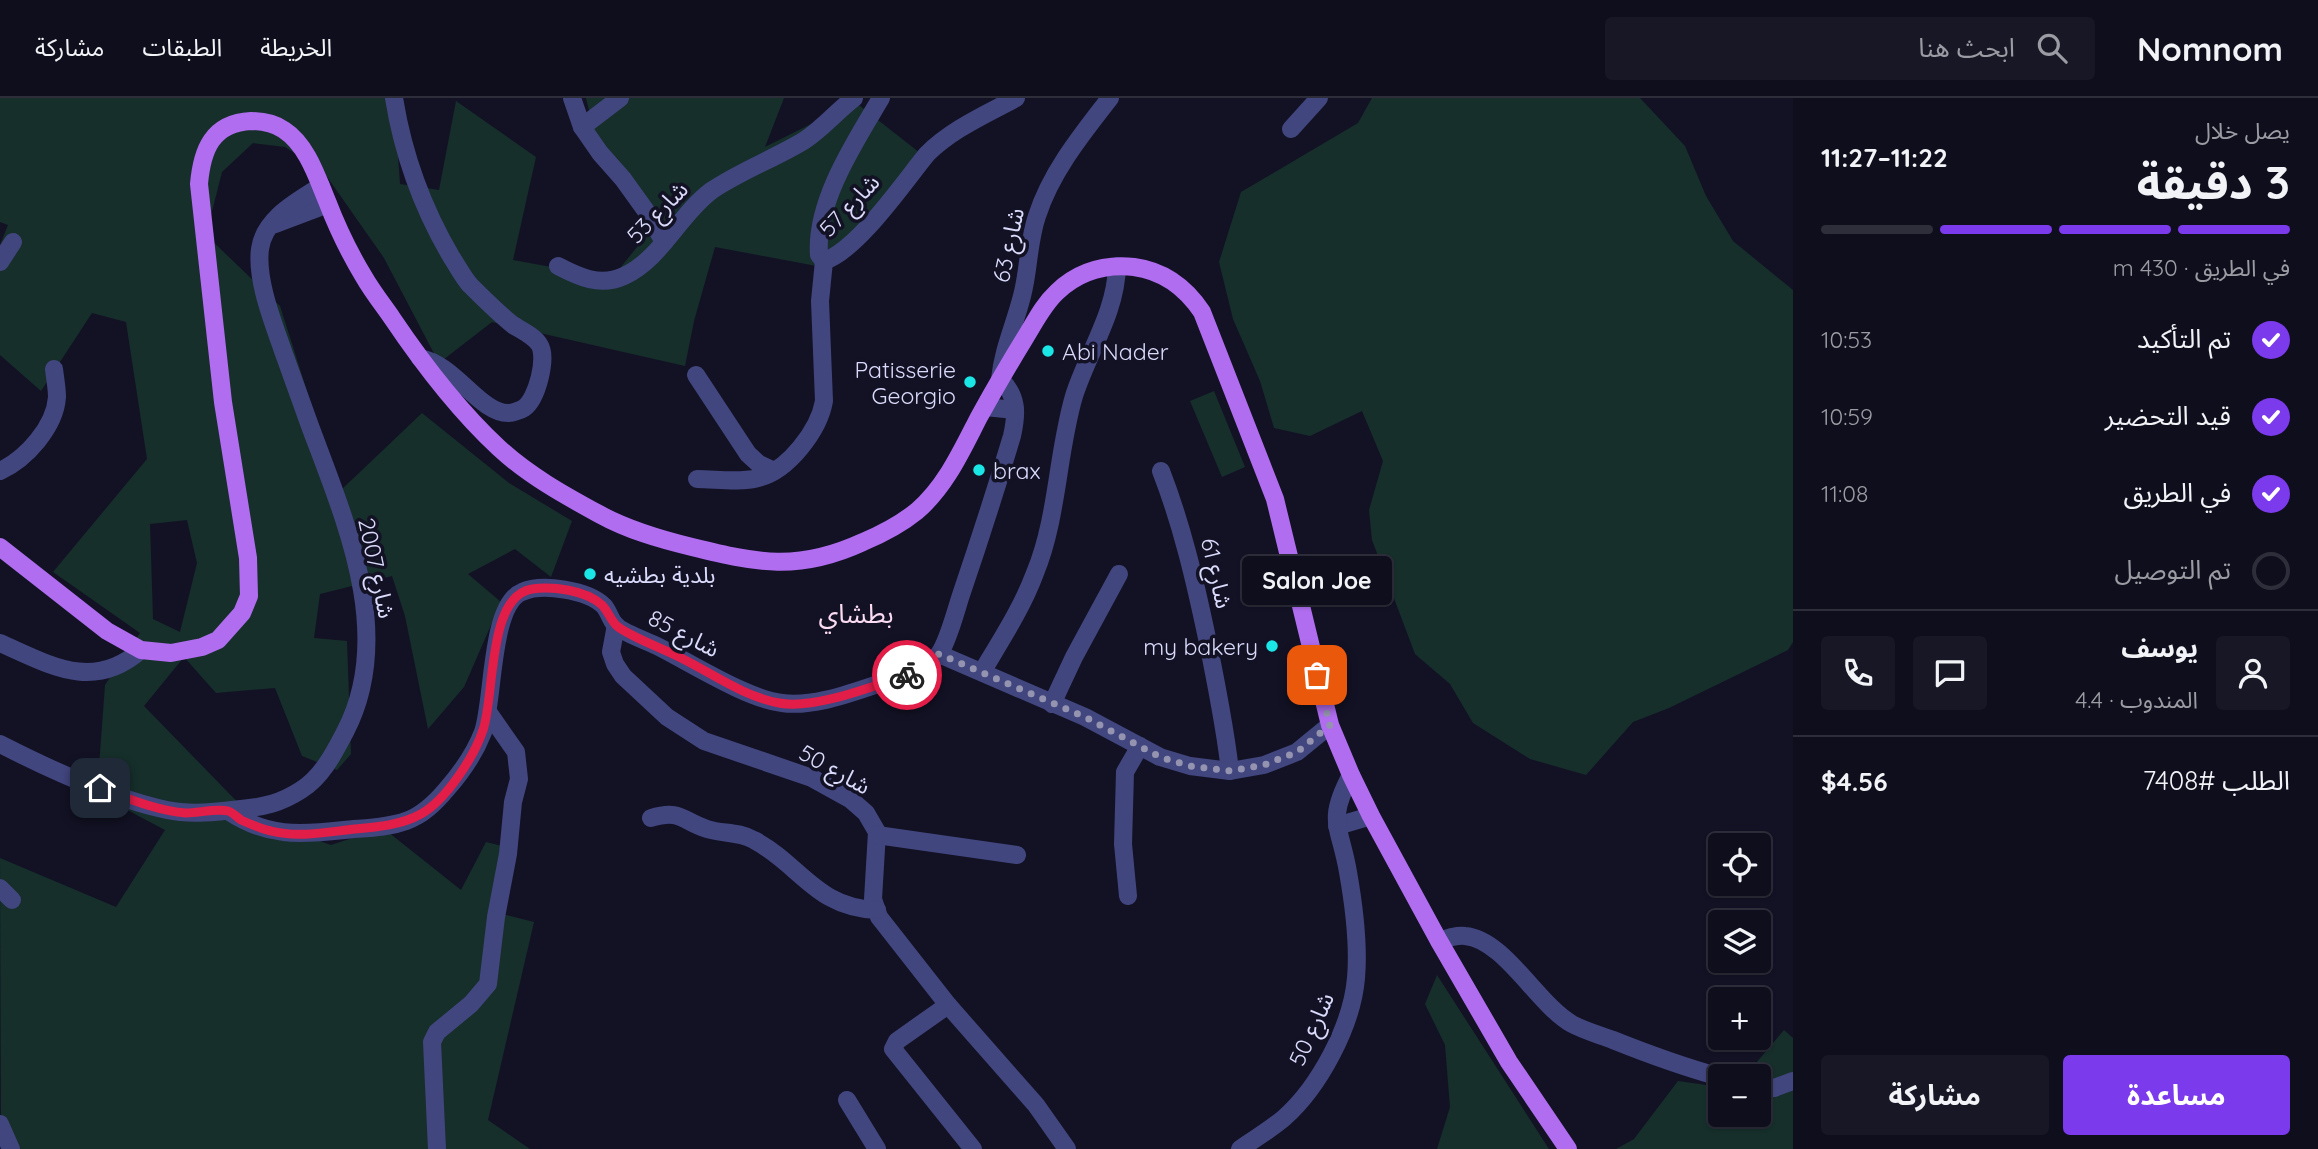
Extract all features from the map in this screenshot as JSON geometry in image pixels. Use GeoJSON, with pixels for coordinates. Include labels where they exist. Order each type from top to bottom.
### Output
{"type":"FeatureCollection","features":[{"type":"Feature","properties":{"kind":"main road"},"geometry":{"type":"LineString","coordinates":[[0,547],[107,631],[141,650],[171,653],[202,647],[218,640],[242,613],[248,596],[248,558],[223,402],[199,184],[204,154],[209,143],[218,132],[234,123],[251,121],[281,127],[299,145],[364,277],[420,358],[500,449],[558,491],[607,518],[637,531],[737,558],[789,563],[828,556],[899,524],[934,494],[950,472],[1000,379],[1054,294],[1065,284],[1096,268],[1140,268],[1164,276],[1182,287],[1202,312],[1275,499],[1330,725],[1352,775],[1371,816],[1439,941],[1509,1062],[1568,1149]]}},
{"type":"Feature","properties":{"kind":"street"},"geometry":{"type":"LineString","coordinates":[[394,98],[409,162],[444,244],[467,282],[496,311],[539,343],[544,357],[534,395],[524,408],[509,413],[488,406],[438,363],[420,358]]}},
{"type":"Feature","properties":{"kind":"street"},"geometry":{"type":"LineString","coordinates":[[572,98],[582,127],[646,211],[664,242]]}},
{"type":"Feature","properties":{"kind":"street"},"geometry":{"type":"LineString","coordinates":[[582,127],[620,98]]}},
{"type":"Feature","properties":{"kind":"street","name":"شارع 53"},"geometry":{"type":"LineString","coordinates":[[558,267],[584,279],[610,281],[623,277],[635,270],[664,242],[697,203],[712,191],[804,140],[854,98]]}},
{"type":"Feature","properties":{"kind":"street","name":"شارع 57"},"geometry":{"type":"LineString","coordinates":[[881,98],[855,143],[824,212],[817,239],[819,255],[824,261],[837,257],[857,238],[939,142],[952,132],[1016,98]]}},
{"type":"Feature","properties":{"kind":"street","name":"شارع 63"},"geometry":{"type":"LineString","coordinates":[[1000,379],[1006,343],[1022,298],[1031,237],[1042,201],[1063,162],[1110,98]]}},
{"type":"Feature","properties":{"kind":"street"},"geometry":{"type":"LineString","coordinates":[[1291,129],[1319,98]]}},
{"type":"Feature","properties":{"kind":"street"},"geometry":{"type":"LineString","coordinates":[[271,225],[280,214],[321,186]]}},
{"type":"Feature","properties":{"kind":"street"},"geometry":{"type":"LineString","coordinates":[[271,225],[328,204]]}},
{"type":"Feature","properties":{"kind":"street","name":"شارع 2007"},"geometry":{"type":"LineString","coordinates":[[0,744],[80,782],[166,810],[186,813],[270,806],[290,797],[317,777],[334,753],[351,718],[365,667],[366,620],[353,552],[330,478],[272,317],[264,286],[260,250],[271,225]]}},
{"type":"Feature","properties":{"kind":"street"},"geometry":{"type":"LineString","coordinates":[[0,262],[13,242]]}},
{"type":"Feature","properties":{"kind":"street"},"geometry":{"type":"LineString","coordinates":[[697,479],[757,479],[774,471],[805,442],[822,413],[824,382],[820,301],[824,261]]}},
{"type":"Feature","properties":{"kind":"street"},"geometry":{"type":"LineString","coordinates":[[982,672],[1035,573],[1046,536],[1073,400],[1090,353],[1110,311],[1116,283],[1116,266]]}},
{"type":"Feature","properties":{"kind":"street"},"geometry":{"type":"LineString","coordinates":[[0,471],[20,459],[50,420],[57,398],[54,369]]}},
{"type":"Feature","properties":{"kind":"street"},"geometry":{"type":"LineString","coordinates":[[696,375],[748,454],[759,464],[774,471]]}},
{"type":"Feature","properties":{"kind":"street"},"geometry":{"type":"LineString","coordinates":[[1000,379],[1011,392],[1015,410],[1012,436],[953,619],[939,654],[1085,717],[1160,757],[1207,769],[1230,771],[1264,765],[1297,752],[1330,725]]}},
{"type":"Feature","properties":{"kind":"street"},"geometry":{"type":"LineString","coordinates":[[985,407],[1015,410]]}},
{"type":"Feature","properties":{"kind":"street","name":"شارع 61"},"geometry":{"type":"LineString","coordinates":[[1161,471],[1186,545],[1218,691],[1230,771]]}},
{"type":"Feature","properties":{"kind":"street"},"geometry":{"type":"LineString","coordinates":[[1052,704],[1079,647],[1119,574]]}},
{"type":"Feature","properties":{"kind":"street","name":"شارع 85"},"geometry":{"type":"LineString","coordinates":[[228,811],[253,825],[291,834],[385,826],[423,813],[456,779],[475,749],[488,712],[501,621],[507,606],[518,593],[530,589],[562,589],[597,600],[616,625],[730,683],[764,699],[780,703],[817,701],[867,688],[908,674],[939,654]]}},
{"type":"Feature","properties":{"kind":"street","name":"شارع 50"},"geometry":{"type":"LineString","coordinates":[[616,625],[611,652],[615,664],[623,676],[667,717],[704,741],[812,778],[841,794],[866,813],[877,835]]}},
{"type":"Feature","properties":{"kind":"street"},"geometry":{"type":"LineString","coordinates":[[0,643],[58,669],[102,672],[120,666],[141,650]]}},
{"type":"Feature","properties":{"kind":"street"},"geometry":{"type":"LineString","coordinates":[[438,1149],[432,1042],[436,1032],[471,1004],[488,984],[513,802],[519,779],[516,752],[488,712]]}},
{"type":"Feature","properties":{"kind":"street"},"geometry":{"type":"LineString","coordinates":[[1128,896],[1123,844],[1125,772],[1140,746]]}},
{"type":"Feature","properties":{"kind":"street","name":"شارع 50"},"geometry":{"type":"LineString","coordinates":[[1240,1149],[1284,1118],[1310,1089],[1336,1045],[1350,1006],[1356,978],[1356,946],[1348,871],[1337,826],[1338,802],[1352,775]]}},
{"type":"Feature","properties":{"kind":"street"},"geometry":{"type":"LineString","coordinates":[[651,818],[678,815],[703,828],[741,834],[778,857],[815,889],[836,902],[853,908],[877,910]]}},
{"type":"Feature","properties":{"kind":"street"},"geometry":{"type":"LineString","coordinates":[[1337,826],[1371,816]]}},
{"type":"Feature","properties":{"kind":"street"},"geometry":{"type":"LineString","coordinates":[[1017,855],[877,835],[873,900],[889,931],[948,1005],[1036,1105],[1068,1149]]}},
{"type":"Feature","properties":{"kind":"street"},"geometry":{"type":"LineString","coordinates":[[1439,941],[1455,936],[1468,936],[1483,941],[1552,1009],[1572,1024],[1666,1061],[1708,1073]]}},
{"type":"Feature","properties":{"kind":"street"},"geometry":{"type":"LineString","coordinates":[[948,1005],[897,1041],[892,1049],[973,1149]]}},
{"type":"Feature","properties":{"kind":"street"},"geometry":{"type":"LineString","coordinates":[[1771,1088],[1793,1081]]}},
{"type":"Feature","properties":{"kind":"street"},"geometry":{"type":"LineString","coordinates":[[847,1100],[877,1149]]}},
{"type":"Feature","properties":{"kind":"street"},"geometry":{"type":"LineString","coordinates":[[0,1124],[11,1149]]}},
{"type":"Feature","properties":{"kind":"green space"},"geometry":{"type":"Polygon","coordinates":[[[0,98],[394,98],[400,184],[439,190],[456,101],[536,157],[513,260],[612,278],[650,231],[598,148],[586,98],[784,98],[765,147],[855,102],[920,153],[827,268],[715,247],[694,321],[685,366],[492,322],[439,363],[384,258],[323,171],[285,147],[253,143],[222,172],[206,235],[280,306],[339,492],[422,413],[509,483],[572,521],[551,577],[515,549],[468,574],[501,602],[464,687],[428,729],[405,616],[392,576],[320,594],[314,638],[347,641],[351,754],[337,770],[302,756],[275,688],[216,693],[184,657],[144,706],[252,817],[331,845],[383,828],[461,890],[486,842],[506,847],[494,912],[534,922],[488,1120],[530,1149],[1,1149],[0,858],[116,907],[165,830],[97,794],[105,685],[140,633],[53,572],[147,459],[126,322],[92,313],[41,391],[0,355],[0,245],[8,225],[0,222],[0,98]],[[187,520],[150,524],[153,619],[180,632],[197,563],[187,520]]]}},
{"type":"Feature","properties":{"kind":"green space"},"geometry":{"type":"Polygon","coordinates":[[[1372,98],[1640,98],[1685,146],[1706,196],[1733,241],[1793,290],[1793,642],[1788,650],[1669,708],[1633,722],[1586,775],[1530,759],[1473,723],[1450,684],[1415,654],[1372,540],[1369,510],[1383,461],[1362,411],[1310,436],[1274,428],[1260,381],[1233,319],[1219,262],[1241,192],[1358,123],[1372,98]]]}},
{"type":"Feature","properties":{"kind":"green space"},"geometry":{"type":"Polygon","coordinates":[[[1214,391],[1245,467],[1222,477],[1190,401],[1214,391]]]}},
{"type":"Feature","properties":{"kind":"green space"},"geometry":{"type":"Polygon","coordinates":[[[1437,975],[1549,1149],[1437,1149],[1450,1107],[1445,1045],[1425,1004],[1437,975]]]}},
{"type":"Feature","properties":{"kind":"green space"},"geometry":{"type":"Polygon","coordinates":[[[1784,1030],[1793,1038],[1793,1149],[1616,1149],[1634,1139],[1678,1081],[1708,1085],[1708,1127],[1771,1127],[1771,1064],[1755,1064],[1767,1050],[1771,1050],[1771,1045],[1784,1030]]]}},
{"type":"Feature","properties":{"kind":"way so far"},"geometry":{"type":"LineString","coordinates":[[907,675],[939,654],[1101,724],[1160,757],[1190,766],[1230,771],[1264,765],[1297,752],[1330,725],[1317,675]]}},
{"type":"Feature","properties":{"kind":"place","name":"Abi Nader"},"geometry":{"type":"Point","coordinates":[1048,351]}},
{"type":"Feature","properties":{"kind":"place","name":"Patisserie Georgio"},"geometry":{"type":"Point","coordinates":[970,382]}},
{"type":"Feature","properties":{"kind":"place","name":"brax"},"geometry":{"type":"Point","coordinates":[979,470]}},
{"type":"Feature","properties":{"kind":"place","name":"بلدية بطشيه"},"geometry":{"type":"Point","coordinates":[590,574]}},
{"type":"Feature","properties":{"kind":"place","name":"my bakery"},"geometry":{"type":"Point","coordinates":[1272,646]}},
{"type":"Feature","properties":{"kind":"place","name":"Salon Joe"},"geometry":{"type":"Point","coordinates":[1317,675]}},
{"type":"Feature","properties":{"kind":"district","name":"بطشاي"},"geometry":{"type":"Point","coordinates":[856,613]}},
{"type":"Feature","properties":{"kind":"route"},"geometry":{"type":"LineString","coordinates":[[100,788],[166,810],[186,813],[228,811],[253,825],[291,834],[385,826],[423,813],[456,779],[483,732],[501,621],[513,598],[530,589],[562,589],[597,600],[616,625],[730,683],[764,699],[780,703],[817,701],[907,675]]}}]}
